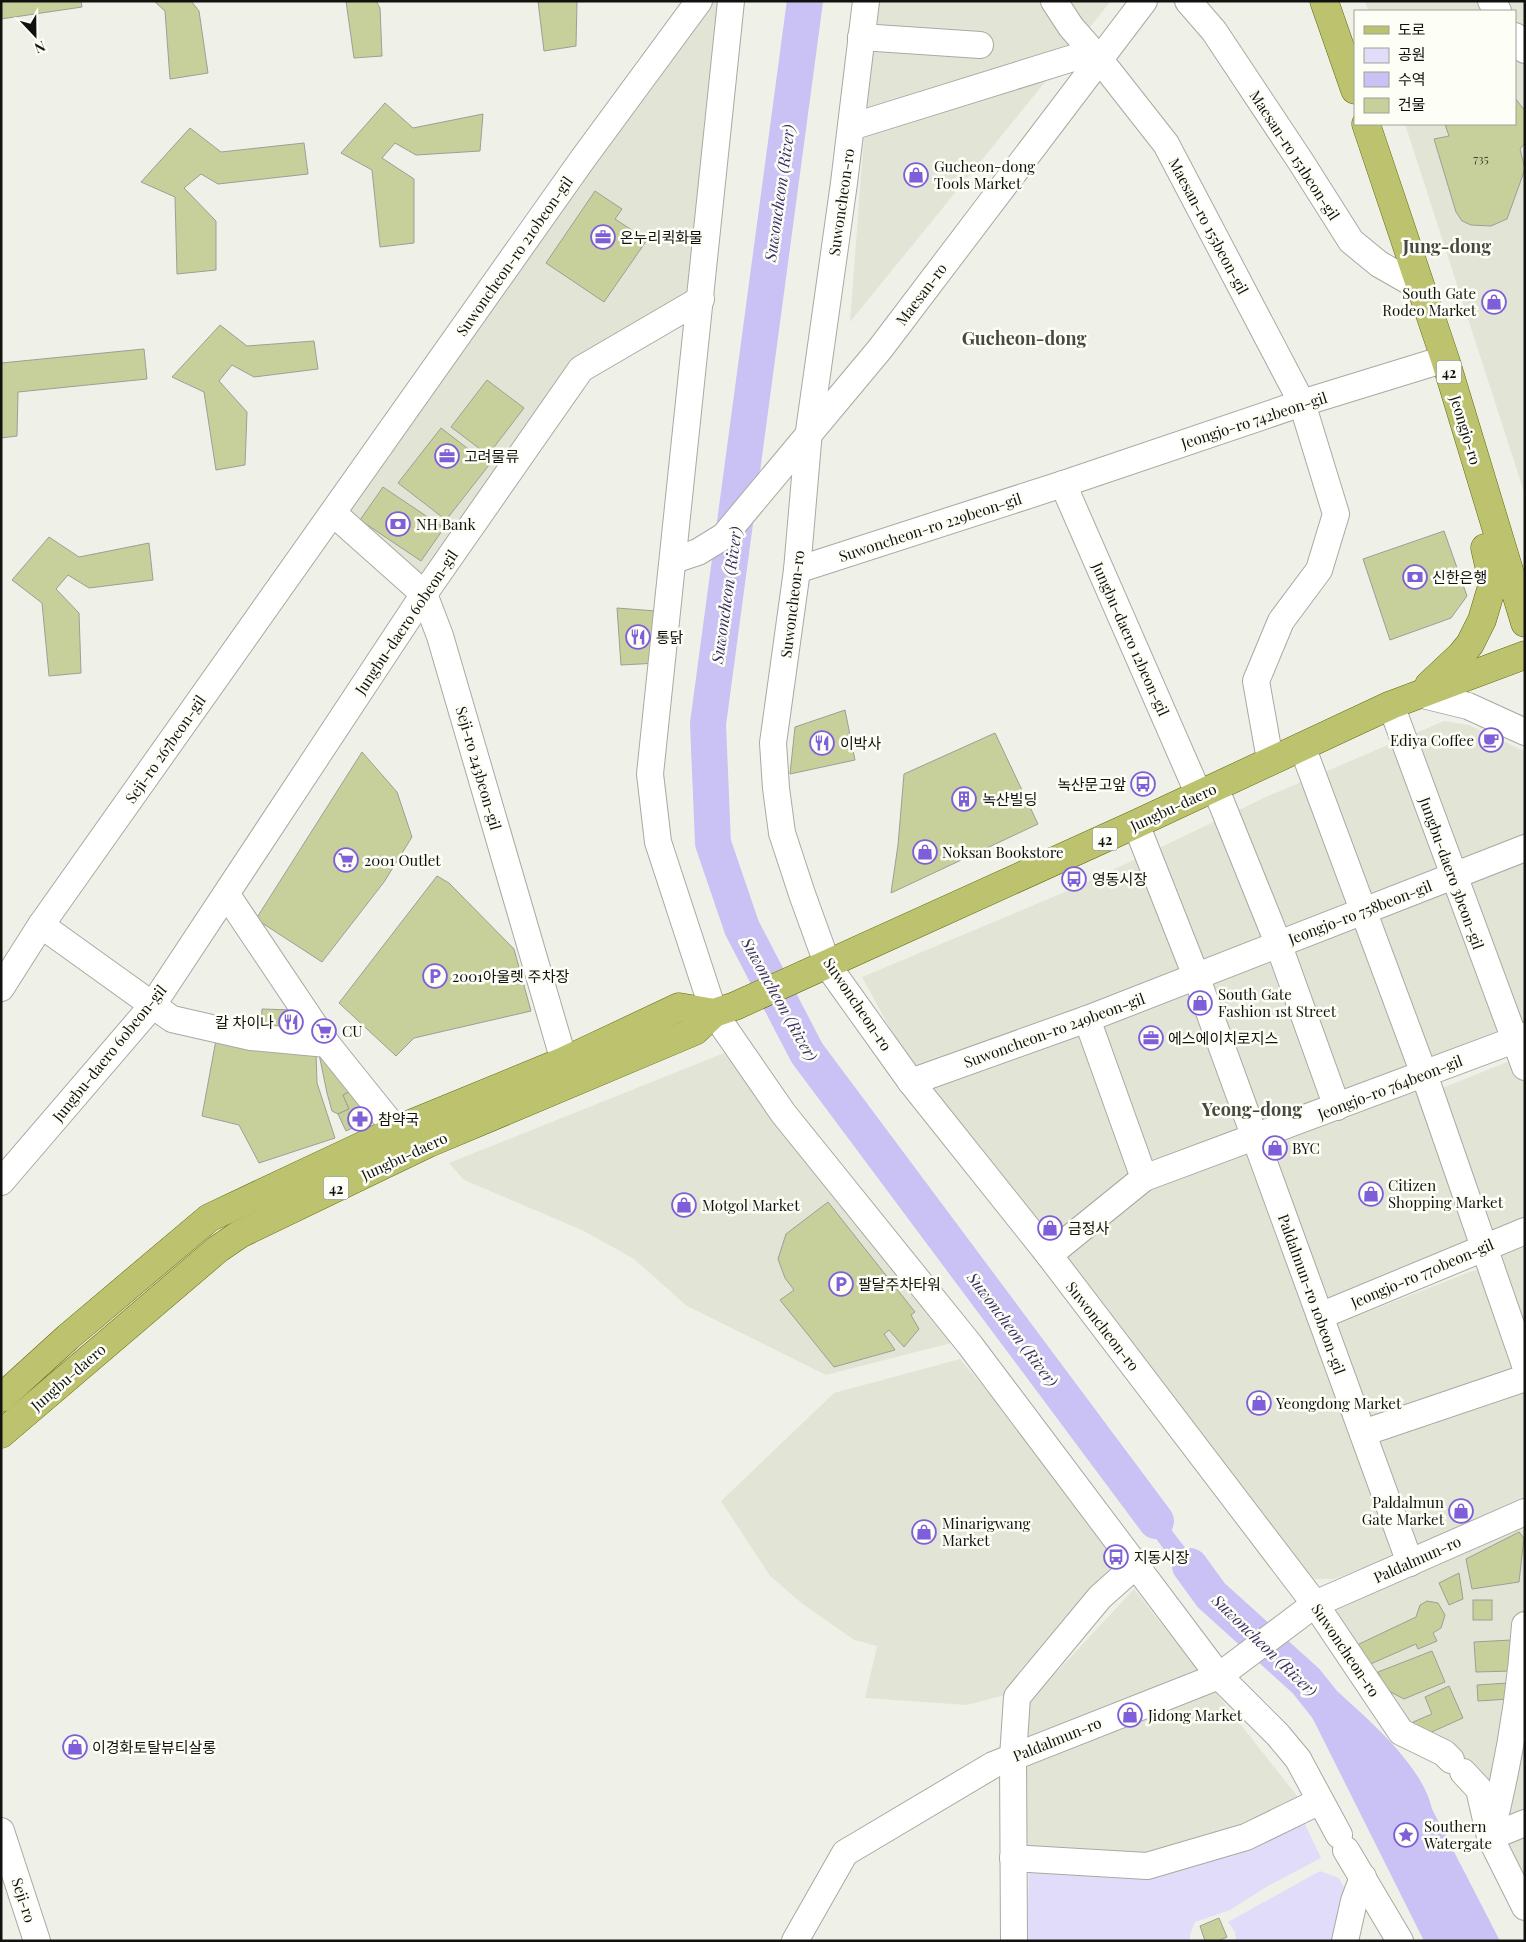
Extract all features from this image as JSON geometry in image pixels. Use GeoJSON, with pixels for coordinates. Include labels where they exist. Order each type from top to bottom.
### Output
{"type":"FeatureCollection","features":[{"type":"Feature","properties":{"kind":"main road"},"geometry":{"type":"LineString","coordinates":[[1324,1],[1354,87]]}},
{"type":"Feature","properties":{"kind":"main road","name":"Jeongjo-ro"},"geometry":{"type":"LineString","coordinates":[[1366,125],[1445,359],[1525,623]]}},
{"type":"Feature","properties":{"kind":"main road"},"geometry":{"type":"LineString","coordinates":[[1419,694],[1447,669],[1470,644],[1489,603],[1493,583],[1478,528],[1486,495]]}},
{"type":"Feature","properties":{"kind":"main road","name":"Jungbu-daero"},"geometry":{"type":"LineString","coordinates":[[1,1434],[218,1249],[240,1234],[429,1143],[695,1031],[725,1010],[823,968],[1391,705],[1525,655]]}},
{"type":"Feature","properties":{"kind":"main road","name":"Jungbu-daero"},"geometry":{"type":"LineString","coordinates":[[1,1398],[68,1337],[209,1218],[396,1130],[564,1061],[679,1007],[725,1010]]}},
{"type":"Feature","properties":{"kind":"street","name":"Suwoncheon-ro 210beon-gil"},"geometry":{"type":"LineString","coordinates":[[333,513],[582,160],[699,1]]}},
{"type":"Feature","properties":{"kind":"street"},"geometry":{"type":"LineString","coordinates":[[731,1],[674,560],[650,774],[658,842],[725,1010],[783,1113],[874,1244],[970,1346],[1136,1565],[1223,1673],[1298,1759],[1342,1843],[1400,1941]]}},
{"type":"Feature","properties":{"kind":"street","name":"Suwoncheon-ro"},"geometry":{"type":"LineString","coordinates":[[866,1],[851,128],[805,436],[797,570],[773,743],[782,833],[823,968],[1049,1255],[1308,1609],[1401,1732],[1444,1753],[1479,1789],[1490,1837],[1516,1876],[1525,1907]]}},
{"type":"Feature","properties":{"kind":"street","name":"Maesan-ro 155beon-gil"},"geometry":{"type":"LineString","coordinates":[[1054,1],[1071,27],[1100,60],[1166,144],[1302,403],[1336,514],[1319,570],[1281,621],[1256,681],[1270,760]]}},
{"type":"Feature","properties":{"kind":"street","name":"Maesan-ro"},"geometry":{"type":"LineString","coordinates":[[674,560],[698,552],[724,536],[805,436],[880,349],[1144,1]]}},
{"type":"Feature","properties":{"kind":"street","name":"Maesan-ro 151beon-gil"},"geometry":{"type":"LineString","coordinates":[[1188,1],[1214,31],[1351,241],[1379,264],[1421,288]]}},
{"type":"Feature","properties":{"kind":"street"},"geometry":{"type":"LineString","coordinates":[[861,37],[980,45]]}},
{"type":"Feature","properties":{"kind":"street"},"geometry":{"type":"LineString","coordinates":[[1516,37],[1525,50]]}},
{"type":"Feature","properties":{"kind":"street"},"geometry":{"type":"LineString","coordinates":[[851,128],[1073,58],[1100,60]]}},
{"type":"Feature","properties":{"kind":"street","name":"Jungbu-daero 60beon-gil"},"geometry":{"type":"LineString","coordinates":[[1,1182],[152,1006],[424,594],[581,369],[701,299]]}},
{"type":"Feature","properties":{"kind":"street","name":"Jeongjo-ro 742beon-gil"},"geometry":{"type":"LineString","coordinates":[[1063,484],[1302,403],[1445,359]]}},
{"type":"Feature","properties":{"kind":"street","name":"Suwoncheon-ro 229beon-gil"},"geometry":{"type":"LineString","coordinates":[[797,570],[1063,484]]}},
{"type":"Feature","properties":{"kind":"street","name":"Jungbu-daero 12beon-gil"},"geometry":{"type":"LineString","coordinates":[[1063,484],[1278,944],[1337,1107]]}},
{"type":"Feature","properties":{"kind":"street","name":"Seji-ro 243beon-gil"},"geometry":{"type":"LineString","coordinates":[[333,513],[424,594],[440,636],[564,1061]]}},
{"type":"Feature","properties":{"kind":"street","name":"Seji-ro 267beon-gil"},"geometry":{"type":"LineString","coordinates":[[1,988],[41,925],[333,513]]}},
{"type":"Feature","properties":{"kind":"street"},"geometry":{"type":"LineString","coordinates":[[1419,694],[1468,706],[1525,732]]}},
{"type":"Feature","properties":{"kind":"street","name":"Jungbu-daero 3beon-gil"},"geometry":{"type":"LineString","coordinates":[[1391,705],[1454,875],[1519,1038],[1525,1067]]}},
{"type":"Feature","properties":{"kind":"street"},"geometry":{"type":"LineString","coordinates":[[1302,746],[1424,1074],[1525,1365]]}},
{"type":"Feature","properties":{"kind":"street","name":"Paldalmun-ro 10beon-gil"},"geometry":{"type":"LineString","coordinates":[[1136,824],[1196,976],[1410,1563]]}},
{"type":"Feature","properties":{"kind":"street","name":"Jeongjo-ro 758beon-gil"},"geometry":{"type":"LineString","coordinates":[[1196,976],[1525,848]]}},
{"type":"Feature","properties":{"kind":"street"},"geometry":{"type":"LineString","coordinates":[[227,895],[327,1044],[396,1130]]}},
{"type":"Feature","properties":{"kind":"street"},"geometry":{"type":"LineString","coordinates":[[41,925],[152,1006],[172,1018],[251,1037],[327,1044]]}},
{"type":"Feature","properties":{"kind":"street","name":"Suwoncheon-ro 249beon-gil"},"geometry":{"type":"LineString","coordinates":[[911,1082],[1087,1019],[1196,976]]}},
{"type":"Feature","properties":{"kind":"street"},"geometry":{"type":"LineString","coordinates":[[1087,1019],[1144,1178]]}},
{"type":"Feature","properties":{"kind":"street","name":"Jeongjo-ro 764beon-gil"},"geometry":{"type":"LineString","coordinates":[[1049,1255],[1144,1178],[1519,1038]]}},
{"type":"Feature","properties":{"kind":"street","name":"Jeongjo-ro 770beon-gil"},"geometry":{"type":"LineString","coordinates":[[1320,1316],[1525,1231]]}},
{"type":"Feature","properties":{"kind":"street"},"geometry":{"type":"LineString","coordinates":[[1363,1433],[1525,1378]]}},
{"type":"Feature","properties":{"kind":"street","name":"Paldalmun-ro"},"geometry":{"type":"LineString","coordinates":[[795,1941],[845,1853],[993,1765],[1223,1673],[1308,1609],[1525,1512]]}},
{"type":"Feature","properties":{"kind":"street"},"geometry":{"type":"LineString","coordinates":[[1014,1941],[1013,1757],[1017,1697],[1100,1597],[1136,1565]]}},
{"type":"Feature","properties":{"kind":"street"},"geometry":{"type":"LineString","coordinates":[[1490,1837],[1519,1724],[1525,1626]]}},
{"type":"Feature","properties":{"kind":"street"},"geometry":{"type":"LineString","coordinates":[[1013,1858],[1147,1866],[1246,1837],[1320,1801]]}},
{"type":"Feature","properties":{"kind":"street"},"geometry":{"type":"LineString","coordinates":[[1490,1837],[1525,1824]]}},
{"type":"Feature","properties":{"kind":"street","name":"Seji-ro"},"geometry":{"type":"LineString","coordinates":[[1,1830],[37,1941]]}},
{"type":"Feature","properties":{"kind":"street"},"geometry":{"type":"LineString","coordinates":[[1345,1941],[1354,1901],[1363,1877]]}},
{"type":"Feature","properties":{"kind":"shaded area"},"geometry":{"type":"Polygon","coordinates":[[[703,1],[726,1],[695,296],[578,362],[424,583],[340,510],[703,1]]]}},
{"type":"Feature","properties":{"kind":"shaded area","name":"Gucheon-dong Tools Market"},"geometry":{"type":"Polygon","coordinates":[[[877,1],[1111,1],[850,322],[865,122],[877,1]]]}},
{"type":"Feature","properties":{"kind":"shaded area","name":"South Gate Rodeo Market"},"geometry":{"type":"Polygon","coordinates":[[[1365,1],[1525,1],[1525,495],[1405,125],[1516,125],[1516,10],[1368,10],[1365,1]]]}},
{"type":"Feature","properties":{"kind":"shaded area","name":"South Gate Fashion 1st Street"},"geometry":{"type":"Polygon","coordinates":[[[1444,721],[1469,725],[1525,753],[1525,1028],[1140,1176],[1056,1244],[910,1065],[862,977],[1077,887],[1266,797],[1444,721]]]}},
{"type":"Feature","properties":{"kind":"shaded area","name":"Motgol Market"},"geometry":{"type":"Polygon","coordinates":[[[724,1053],[955,1342],[826,1375],[687,1306],[634,1259],[582,1230],[464,1180],[449,1163],[724,1053]]]}},
{"type":"Feature","properties":{"kind":"shaded area","name":"Paldalmun Gate Market"},"geometry":{"type":"Polygon","coordinates":[[[1525,1055],[1525,1898],[1482,1786],[1421,1736],[1381,1690],[1354,1647],[1335,1607],[1416,1566],[1334,1325],[1498,1261],[1442,1088],[1525,1055]]]}},
{"type":"Feature","properties":{"kind":"shaded area","name":"Citizen Shopping Market"},"geometry":{"type":"Polygon","coordinates":[[[1421,1085],[1476,1243],[1323,1308],[1266,1144],[1421,1085]]]}},
{"type":"Feature","properties":{"kind":"shaded area","name":"Yeongdong Market"},"geometry":{"type":"Polygon","coordinates":[[[1252,1144],[1402,1553],[1334,1579],[1315,1579],[1303,1574],[1059,1253],[1146,1183],[1252,1144]]]}},
{"type":"Feature","properties":{"kind":"shaded area","name":"Minarigwang Market"},"geometry":{"type":"Polygon","coordinates":[[[960,1359],[1132,1563],[1013,1693],[967,1705],[865,1698],[877,1646],[854,1640],[804,1605],[770,1576],[721,1501],[834,1393],[960,1359]]]}},
{"type":"Feature","properties":{"kind":"shaded area","name":"Jidong Market"},"geometry":{"type":"Polygon","coordinates":[[[1134,1589],[1301,1801],[1243,1829],[1146,1860],[1019,1851],[1028,1703],[1134,1589]]]}},
{"type":"Feature","properties":{"kind":"green space"},"geometry":{"type":"Polygon","coordinates":[[[1302,1818],[1321,1858],[1268,1886],[1230,1910],[1195,1922],[1190,1935],[1190,1941],[1027,1941],[1029,1870],[1115,1869],[1302,1818]]]}},
{"type":"Feature","properties":{"kind":"green space"},"geometry":{"type":"Polygon","coordinates":[[[1320,1871],[1339,1878],[1348,1895],[1338,1941],[1236,1941],[1235,1932],[1228,1922],[1320,1871]]]}},
{"type":"Feature","properties":{"kind":"water"},"geometry":{"type":"Polygon","coordinates":[[[1134,1473],[1177,1538],[1202,1568],[1229,1595],[1210,1615],[1211,1606],[1178,1569],[1119,1487],[1134,1473]]]}},
{"type":"Feature","properties":{"kind":"water"},"geometry":{"type":"Polygon","coordinates":[[[1316,1672],[1384,1735],[1414,1771],[1500,1941],[1424,1941],[1298,1689],[1316,1672]]]}},
{"type":"Feature","properties":{"kind":"building"},"geometry":{"type":"Polygon","coordinates":[[[1,1],[81,1],[82,7],[1,19],[1,1]]]}},
{"type":"Feature","properties":{"kind":"building"},"geometry":{"type":"Polygon","coordinates":[[[154,1],[191,1],[199,11],[208,73],[170,79],[165,11],[154,1]]]}},
{"type":"Feature","properties":{"kind":"building"},"geometry":{"type":"Polygon","coordinates":[[[346,1],[376,1],[380,8],[382,56],[354,58],[346,1]]]}},
{"type":"Feature","properties":{"kind":"building"},"geometry":{"type":"Polygon","coordinates":[[[538,1],[577,1],[576,46],[544,51],[538,1]]]}},
{"type":"Feature","properties":{"kind":"building"},"geometry":{"type":"Polygon","coordinates":[[[1516,99],[1525,111],[1525,143],[1520,149],[1525,169],[1507,219],[1491,226],[1471,225],[1462,221],[1456,212],[1434,139],[1449,136],[1445,125],[1516,125],[1516,99]]]}},
{"type":"Feature","properties":{"kind":"building"},"geometry":{"type":"Polygon","coordinates":[[[385,103],[413,128],[483,114],[480,151],[416,155],[395,143],[382,158],[414,179],[414,243],[380,247],[372,170],[341,153],[385,103]]]}},
{"type":"Feature","properties":{"kind":"building"},"geometry":{"type":"Polygon","coordinates":[[[190,128],[221,152],[304,143],[308,174],[218,184],[201,174],[184,188],[216,221],[216,270],[177,274],[175,197],[141,182],[190,128]]]}},
{"type":"Feature","properties":{"kind":"building"},"geometry":{"type":"Polygon","coordinates":[[[595,191],[622,209],[615,219],[647,240],[604,302],[546,263],[595,191]]]}},
{"type":"Feature","properties":{"kind":"building"},"geometry":{"type":"Polygon","coordinates":[[[220,325],[247,346],[314,341],[318,369],[254,377],[232,365],[219,381],[247,412],[245,465],[216,470],[204,392],[172,377],[220,325]]]}},
{"type":"Feature","properties":{"kind":"building"},"geometry":{"type":"Polygon","coordinates":[[[144,349],[147,379],[18,392],[17,436],[1,438],[1,363],[144,349]]]}},
{"type":"Feature","properties":{"kind":"building"},"geometry":{"type":"Polygon","coordinates":[[[487,380],[524,408],[488,455],[451,427],[487,380]]]}},
{"type":"Feature","properties":{"kind":"building"},"geometry":{"type":"Polygon","coordinates":[[[441,428],[489,465],[446,520],[398,483],[441,428]]]}},
{"type":"Feature","properties":{"kind":"building"},"geometry":{"type":"Polygon","coordinates":[[[383,487],[444,528],[421,561],[360,520],[383,487]]]}},
{"type":"Feature","properties":{"kind":"building","name":"신한은행"},"geometry":{"type":"Polygon","coordinates":[[[1444,531],[1467,596],[1451,618],[1390,640],[1363,559],[1444,531]]]}},
{"type":"Feature","properties":{"kind":"building"},"geometry":{"type":"Polygon","coordinates":[[[49,537],[79,557],[149,543],[153,580],[89,588],[68,575],[56,589],[79,613],[81,673],[49,676],[42,603],[12,580],[49,537]]]}},
{"type":"Feature","properties":{"kind":"building","name":"통닭"},"geometry":{"type":"Polygon","coordinates":[[[617,608],[656,611],[658,663],[621,665],[617,608]]]}},
{"type":"Feature","properties":{"kind":"building","name":"이박사"},"geometry":{"type":"Polygon","coordinates":[[[845,710],[855,760],[790,774],[795,727],[845,710]]]}},
{"type":"Feature","properties":{"kind":"building","name":"녹산빌딩"},"geometry":{"type":"Polygon","coordinates":[[[995,733],[1038,824],[891,893],[898,845],[904,774],[995,733]]]}},
{"type":"Feature","properties":{"kind":"building","name":"2001 Outlet"},"geometry":{"type":"Polygon","coordinates":[[[362,752],[397,792],[412,837],[384,882],[322,962],[256,919],[362,752]]]}},
{"type":"Feature","properties":{"kind":"building"},"geometry":{"type":"Polygon","coordinates":[[[437,876],[449,883],[514,949],[531,1011],[414,1038],[396,1056],[339,1003],[437,876]]]}},
{"type":"Feature","properties":{"kind":"building"},"geometry":{"type":"Polygon","coordinates":[[[262,1009],[293,1010],[298,1022],[293,1031],[261,1029],[262,1009]]]}},
{"type":"Feature","properties":{"kind":"building"},"geometry":{"type":"Polygon","coordinates":[[[216,1040],[316,1053],[317,1083],[335,1138],[259,1163],[239,1125],[202,1116],[216,1040]]]}},
{"type":"Feature","properties":{"kind":"building"},"geometry":{"type":"Polygon","coordinates":[[[319,1054],[359,1087],[343,1095],[349,1109],[338,1114],[332,1111],[319,1054]]]}},
{"type":"Feature","properties":{"kind":"building"},"geometry":{"type":"Polygon","coordinates":[[[359,1087],[374,1118],[346,1131],[338,1114],[349,1109],[343,1095],[359,1087]]]}},
{"type":"Feature","properties":{"kind":"building","name":"팔달주차타워"},"geometry":{"type":"Polygon","coordinates":[[[828,1202],[915,1312],[911,1315],[919,1329],[904,1347],[889,1330],[884,1334],[895,1350],[834,1367],[780,1300],[794,1290],[785,1278],[778,1259],[786,1234],[828,1202]]]}},
{"type":"Feature","properties":{"kind":"building"},"geometry":{"type":"Polygon","coordinates":[[[1519,1532],[1524,1538],[1519,1582],[1472,1589],[1466,1559],[1519,1532]]]}},
{"type":"Feature","properties":{"kind":"building"},"geometry":{"type":"Polygon","coordinates":[[[1459,1573],[1463,1599],[1449,1605],[1439,1583],[1459,1573]]]}},
{"type":"Feature","properties":{"kind":"building"},"geometry":{"type":"Polygon","coordinates":[[[1473,1600],[1492,1600],[1492,1620],[1473,1620],[1473,1600]]]}},
{"type":"Feature","properties":{"kind":"building"},"geometry":{"type":"Polygon","coordinates":[[[1427,1601],[1438,1603],[1445,1615],[1441,1628],[1433,1633],[1437,1641],[1418,1649],[1416,1644],[1366,1666],[1357,1645],[1416,1617],[1420,1605],[1427,1601]]]}},
{"type":"Feature","properties":{"kind":"building"},"geometry":{"type":"Polygon","coordinates":[[[1511,1640],[1512,1671],[1476,1672],[1474,1642],[1511,1640]]]}},
{"type":"Feature","properties":{"kind":"building"},"geometry":{"type":"Polygon","coordinates":[[[1432,1651],[1445,1682],[1404,1699],[1385,1689],[1378,1672],[1432,1651]]]}},
{"type":"Feature","properties":{"kind":"building"},"geometry":{"type":"Polygon","coordinates":[[[1508,1683],[1509,1699],[1478,1701],[1477,1685],[1508,1683]]]}},
{"type":"Feature","properties":{"kind":"building"},"geometry":{"type":"Polygon","coordinates":[[[1449,1686],[1463,1718],[1425,1735],[1413,1722],[1432,1714],[1425,1697],[1449,1686]]]}},
{"type":"Feature","properties":{"kind":"building"},"geometry":{"type":"Polygon","coordinates":[[[1219,1918],[1227,1937],[1218,1941],[1205,1941],[1200,1926],[1219,1918]]]}},
{"type":"Feature","properties":{"kind":"waterway","name":"Suwoncheon (River)"},"geometry":{"type":"LineString","coordinates":[[805,1],[708,724],[713,843],[742,928],[807,1053],[1156,1521]]}},
{"type":"Feature","properties":{"kind":"waterway","name":"Suwoncheon (River)"},"geometry":{"type":"LineString","coordinates":[[1190,1566],[1211,1595],[1306,1681],[1337,1720]]}},
{"type":"Feature","properties":{"kind":"place","name":"Gucheon-dong Tools Market"},"geometry":{"type":"Point","coordinates":[916,175]}},
{"type":"Feature","properties":{"kind":"place","name":"온누리퀵화물"},"geometry":{"type":"Point","coordinates":[603,237]}},
{"type":"Feature","properties":{"kind":"place","name":"South Gate Rodeo Market"},"geometry":{"type":"Point","coordinates":[1494,302]}},
{"type":"Feature","properties":{"kind":"place","name":"고려물류"},"geometry":{"type":"Point","coordinates":[447,456]}},
{"type":"Feature","properties":{"kind":"place","name":"NH Bank"},"geometry":{"type":"Point","coordinates":[398,524]}},
{"type":"Feature","properties":{"kind":"place","name":"신한은행"},"geometry":{"type":"Point","coordinates":[1415,577]}},
{"type":"Feature","properties":{"kind":"place","name":"통닭"},"geometry":{"type":"Point","coordinates":[638,637]}},
{"type":"Feature","properties":{"kind":"place","name":"Ediya Coffee"},"geometry":{"type":"Point","coordinates":[1491,740]}},
{"type":"Feature","properties":{"kind":"place","name":"이박사"},"geometry":{"type":"Point","coordinates":[822,743]}},
{"type":"Feature","properties":{"kind":"place","name":"녹산문고앞"},"geometry":{"type":"Point","coordinates":[1143,784]}},
{"type":"Feature","properties":{"kind":"place","name":"녹산빌딩"},"geometry":{"type":"Point","coordinates":[964,799]}},
{"type":"Feature","properties":{"kind":"place","name":"Noksan Bookstore"},"geometry":{"type":"Point","coordinates":[925,852]}},
{"type":"Feature","properties":{"kind":"place","name":"2001 Outlet"},"geometry":{"type":"Point","coordinates":[346,860]}},
{"type":"Feature","properties":{"kind":"place","name":"영동시장"},"geometry":{"type":"Point","coordinates":[1074,879]}},
{"type":"Feature","properties":{"kind":"place","name":"2001아울렛 주차장"},"geometry":{"type":"Point","coordinates":[435,976]}},
{"type":"Feature","properties":{"kind":"place","name":"South Gate Fashion 1st Street"},"geometry":{"type":"Point","coordinates":[1200,1003]}},
{"type":"Feature","properties":{"kind":"place","name":"칼 차이나"},"geometry":{"type":"Point","coordinates":[291,1022]}},
{"type":"Feature","properties":{"kind":"place","name":"CU"},"geometry":{"type":"Point","coordinates":[324,1031]}},
{"type":"Feature","properties":{"kind":"place","name":"에스에이치로지스"},"geometry":{"type":"Point","coordinates":[1151,1038]}},
{"type":"Feature","properties":{"kind":"place","name":"참약국"},"geometry":{"type":"Point","coordinates":[360,1119]}},
{"type":"Feature","properties":{"kind":"place","name":"BYC"},"geometry":{"type":"Point","coordinates":[1275,1148]}},
{"type":"Feature","properties":{"kind":"place","name":"Citizen Shopping Market"},"geometry":{"type":"Point","coordinates":[1371,1194]}},
{"type":"Feature","properties":{"kind":"place","name":"Motgol Market"},"geometry":{"type":"Point","coordinates":[684,1205]}},
{"type":"Feature","properties":{"kind":"place","name":"금정사"},"geometry":{"type":"Point","coordinates":[1050,1228]}},
{"type":"Feature","properties":{"kind":"place","name":"팔달주차타워"},"geometry":{"type":"Point","coordinates":[841,1284]}},
{"type":"Feature","properties":{"kind":"place","name":"Yeongdong Market"},"geometry":{"type":"Point","coordinates":[1259,1403]}},
{"type":"Feature","properties":{"kind":"place","name":"Paldalmun Gate Market"},"geometry":{"type":"Point","coordinates":[1461,1511]}},
{"type":"Feature","properties":{"kind":"place","name":"Minarigwang Market"},"geometry":{"type":"Point","coordinates":[924,1532]}},
{"type":"Feature","properties":{"kind":"place","name":"지동시장"},"geometry":{"type":"Point","coordinates":[1116,1557]}},
{"type":"Feature","properties":{"kind":"place","name":"Jidong Market"},"geometry":{"type":"Point","coordinates":[1130,1715]}},
{"type":"Feature","properties":{"kind":"place","name":"이경화토탈뷰티살롱"},"geometry":{"type":"Point","coordinates":[75,1747]}},
{"type":"Feature","properties":{"kind":"place","name":"Southern Watergate"},"geometry":{"type":"Point","coordinates":[1406,1835]}},
{"type":"Feature","properties":{"kind":"district","name":"Jung-dong"},"geometry":{"type":"Point","coordinates":[1447,246]}},
{"type":"Feature","properties":{"kind":"district","name":"Gucheon-dong"},"geometry":{"type":"Point","coordinates":[1024,338]}},
{"type":"Feature","properties":{"kind":"district","name":"Yeong-dong"},"geometry":{"type":"Point","coordinates":[1252,1109]}}]}
